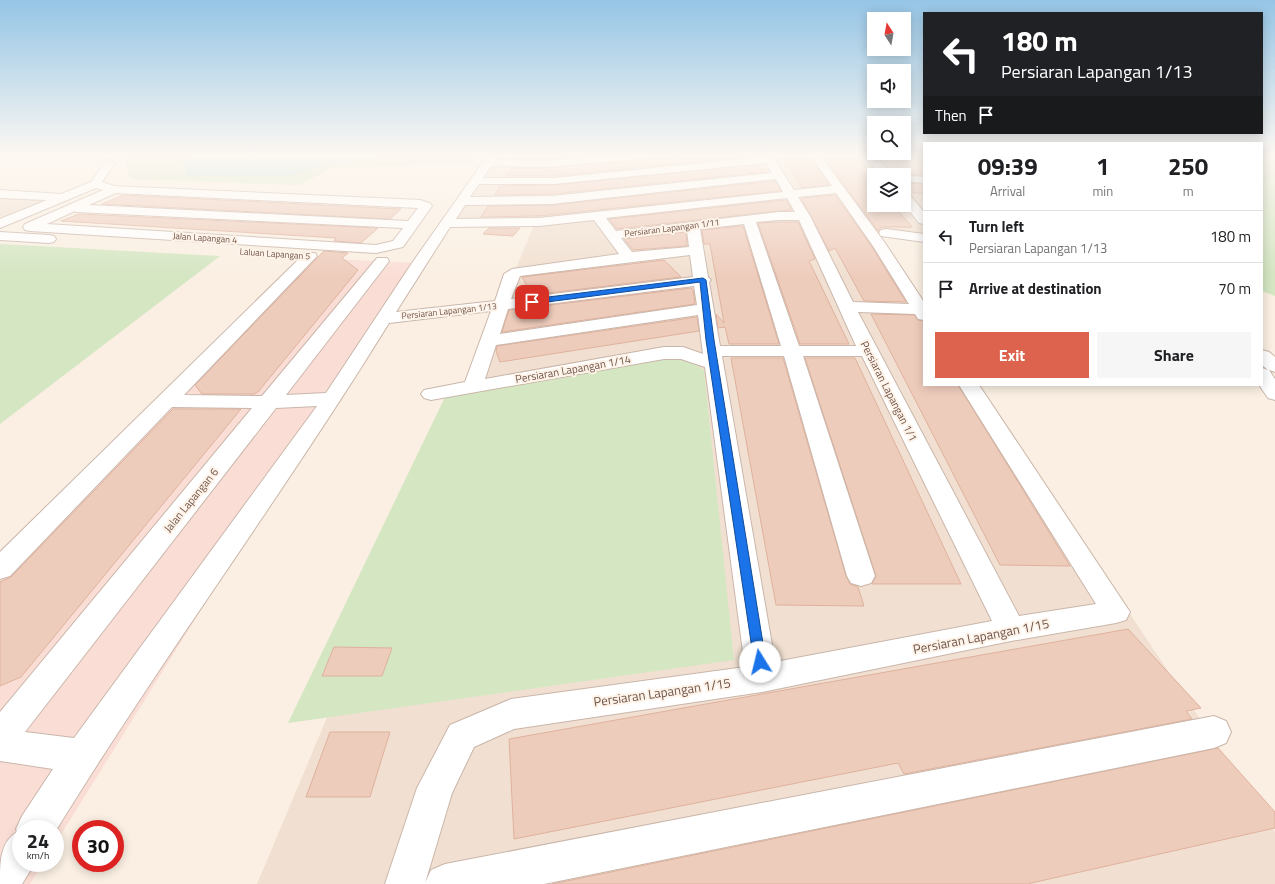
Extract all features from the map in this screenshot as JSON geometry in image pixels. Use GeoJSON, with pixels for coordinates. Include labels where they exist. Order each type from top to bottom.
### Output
{"type":"FeatureCollection","features":[{"type":"Feature","properties":{"kind":"street"},"geometry":{"type":"LineString","coordinates":[[19,196],[68,202],[235,216],[412,225]]}},
{"type":"Feature","properties":{"kind":"street"},"geometry":{"type":"LineString","coordinates":[[0,224],[82,196]]}},
{"type":"Feature","properties":{"kind":"street"},"geometry":{"type":"LineString","coordinates":[[68,202],[82,196]]}},
{"type":"Feature","properties":{"kind":"street"},"geometry":{"type":"LineString","coordinates":[[198,238],[268,196]]}},
{"type":"Feature","properties":{"kind":"street"},"geometry":{"type":"LineString","coordinates":[[38,820],[332,399],[385,318],[398,244],[425,205],[272,196]]}},
{"type":"Feature","properties":{"kind":"street"},"geometry":{"type":"LineString","coordinates":[[396,260],[447,223],[465,196]]}},
{"type":"Feature","properties":{"kind":"street"},"geometry":{"type":"LineString","coordinates":[[462,201],[552,200],[585,196]]}},
{"type":"Feature","properties":{"kind":"street"},"geometry":{"type":"LineString","coordinates":[[626,196],[638,211]]}},
{"type":"Feature","properties":{"kind":"street"},"geometry":{"type":"LineString","coordinates":[[447,223],[539,222],[762,196]]}},
{"type":"Feature","properties":{"kind":"street","name":"Persiaran Lapangan 1/1"},"geometry":{"type":"LineString","coordinates":[[791,196],[804,216],[868,351],[1011,629]]}},
{"type":"Feature","properties":{"kind":"street"},"geometry":{"type":"LineString","coordinates":[[844,196],[880,246],[922,312]]}},
{"type":"Feature","properties":{"kind":"street","name":"Jalan Lapangan 4"},"geometry":{"type":"LineString","coordinates":[[68,202],[30,226],[198,238],[396,260]]}},
{"type":"Feature","properties":{"kind":"street"},"geometry":{"type":"LineString","coordinates":[[911,204],[923,217]]}},
{"type":"Feature","properties":{"kind":"street"},"geometry":{"type":"LineString","coordinates":[[598,216],[628,257]]}},
{"type":"Feature","properties":{"kind":"street","name":"Persiaran Lapangan 1/11"},"geometry":{"type":"LineString","coordinates":[[613,235],[779,216],[804,216]]}},
{"type":"Feature","properties":{"kind":"street"},"geometry":{"type":"LineString","coordinates":[[0,218],[14,219]]}},
{"type":"Feature","properties":{"kind":"street"},"geometry":{"type":"LineString","coordinates":[[749,220],[792,351],[860,576]]}},
{"type":"Feature","properties":{"kind":"street"},"geometry":{"type":"LineString","coordinates":[[694,226],[762,678]]}},
{"type":"Feature","properties":{"kind":"street"},"geometry":{"type":"LineString","coordinates":[[886,232],[923,238]]}},
{"type":"Feature","properties":{"kind":"street","name":"Laluan Lapangan 5"},"geometry":{"type":"LineString","coordinates":[[0,236],[310,256],[396,260]]}},
{"type":"Feature","properties":{"kind":"street"},"geometry":{"type":"LineString","coordinates":[[473,386],[512,274],[628,257],[697,250]]}},
{"type":"Feature","properties":{"kind":"street"},"geometry":{"type":"LineString","coordinates":[[0,569],[310,256]]}},
{"type":"Feature","properties":{"kind":"street","name":"Jalan Lapangan 6"},"geometry":{"type":"LineString","coordinates":[[0,738],[269,402],[396,260]]}},
{"type":"Feature","properties":{"kind":"street","name":"Persiaran Lapangan 1/13"},"geometry":{"type":"LineString","coordinates":[[385,318],[501,306],[703,280]]}},
{"type":"Feature","properties":{"kind":"street"},"geometry":{"type":"LineString","coordinates":[[847,307],[922,312]]}},
{"type":"Feature","properties":{"kind":"street"},"geometry":{"type":"LineString","coordinates":[[489,341],[706,309]]}},
{"type":"Feature","properties":{"kind":"street"},"geometry":{"type":"LineString","coordinates":[[1263,352],[1275,349]]}},
{"type":"Feature","properties":{"kind":"street","name":"Persiaran Lapangan 1/14"},"geometry":{"type":"LineString","coordinates":[[431,394],[664,353],[713,358],[792,351],[868,351]]}},
{"type":"Feature","properties":{"kind":"street"},"geometry":{"type":"LineString","coordinates":[[1263,355],[1275,366]]}},
{"type":"Feature","properties":{"kind":"street"},"geometry":{"type":"LineString","coordinates":[[1263,376],[1275,394]]}},
{"type":"Feature","properties":{"kind":"street","name":"Persiaran Lapangan 1/15"},"geometry":{"type":"LineString","coordinates":[[405,884],[435,788],[462,736],[511,714],[762,678],[1011,629],[1116,612],[970,386]]}},
{"type":"Feature","properties":{"kind":"street"},"geometry":{"type":"LineString","coordinates":[[167,400],[269,402],[332,399]]}},
{"type":"Feature","properties":{"kind":"street"},"geometry":{"type":"LineString","coordinates":[[445,884],[1214,732]]}},
{"type":"Feature","properties":{"kind":"street"},"geometry":{"type":"LineString","coordinates":[[0,745],[82,756]]}},
{"type":"Feature","properties":{"kind":"shaded area"},"geometry":{"type":"Polygon","coordinates":[[[0,196],[78,196],[0,229],[0,196]]]}},
{"type":"Feature","properties":{"kind":"shaded area"},"geometry":{"type":"Polygon","coordinates":[[[464,196],[867,196],[867,212],[911,212],[911,196],[923,196],[923,240],[878,234],[923,302],[923,386],[979,386],[1275,832],[1275,884],[257,884],[535,223],[449,220],[464,196]]]}},
{"type":"Feature","properties":{"kind":"shaded area"},"geometry":{"type":"Polygon","coordinates":[[[308,258],[417,263],[64,830],[64,820],[12,820],[12,872],[37,872],[30,884],[0,884],[0,568],[308,258]]]}},
{"type":"Feature","properties":{"kind":"green space"},"geometry":{"type":"Polygon","coordinates":[[[1263,196],[1275,196],[1275,296],[1263,291],[1263,196]]]}},
{"type":"Feature","properties":{"kind":"green space"},"geometry":{"type":"Polygon","coordinates":[[[0,244],[220,256],[0,424],[0,244]]]}},
{"type":"Feature","properties":{"kind":"green space"},"geometry":{"type":"Polygon","coordinates":[[[659,359],[690,361],[704,370],[734,660],[288,723],[445,397],[659,359]]]}},
{"type":"Feature","properties":{"kind":"building"},"geometry":{"type":"Polygon","coordinates":[[[120,196],[148,196],[401,209],[390,219],[102,204],[120,196]]]}},
{"type":"Feature","properties":{"kind":"building"},"geometry":{"type":"Polygon","coordinates":[[[633,196],[730,196],[539,216],[481,217],[488,206],[552,205],[633,196]]]}},
{"type":"Feature","properties":{"kind":"building"},"geometry":{"type":"Polygon","coordinates":[[[836,196],[872,247],[906,302],[864,301],[835,248],[829,251],[801,198],[836,196]]]}},
{"type":"Feature","properties":{"kind":"building"},"geometry":{"type":"Polygon","coordinates":[[[852,196],[867,196],[867,212],[899,212],[912,227],[881,227],[878,231],[852,196]]]}},
{"type":"Feature","properties":{"kind":"building"},"geometry":{"type":"Polygon","coordinates":[[[786,200],[792,210],[617,229],[609,219],[786,200]]]}},
{"type":"Feature","properties":{"kind":"building"},"geometry":{"type":"Polygon","coordinates":[[[79,214],[378,228],[361,243],[334,241],[336,238],[61,221],[79,214]]]}},
{"type":"Feature","properties":{"kind":"building"},"geometry":{"type":"Polygon","coordinates":[[[798,222],[815,259],[809,261],[849,344],[800,344],[758,223],[798,222]]]}},
{"type":"Feature","properties":{"kind":"building"},"geometry":{"type":"Polygon","coordinates":[[[743,226],[779,344],[729,344],[725,327],[718,328],[716,314],[724,323],[710,244],[704,244],[702,230],[743,226]]]}},
{"type":"Feature","properties":{"kind":"building"},"geometry":{"type":"Polygon","coordinates":[[[489,228],[520,228],[513,236],[483,234],[489,228]]]}},
{"type":"Feature","properties":{"kind":"building"},"geometry":{"type":"Polygon","coordinates":[[[686,232],[687,246],[633,250],[624,239],[686,232]]]}},
{"type":"Feature","properties":{"kind":"building"},"geometry":{"type":"Polygon","coordinates":[[[324,251],[348,253],[342,258],[358,270],[258,392],[254,394],[202,394],[195,385],[324,251]]]}},
{"type":"Feature","properties":{"kind":"building"},"geometry":{"type":"Polygon","coordinates":[[[664,260],[681,277],[532,295],[522,277],[664,260]]]}},
{"type":"Feature","properties":{"kind":"building"},"geometry":{"type":"Polygon","coordinates":[[[691,288],[693,290],[695,304],[502,332],[509,310],[691,288]]]}},
{"type":"Feature","properties":{"kind":"building"},"geometry":{"type":"Polygon","coordinates":[[[871,314],[914,315],[918,320],[923,321],[923,386],[959,386],[1070,566],[1000,565],[871,314]]]}},
{"type":"Feature","properties":{"kind":"building"},"geometry":{"type":"Polygon","coordinates":[[[697,317],[699,331],[500,362],[496,351],[497,346],[697,317]]]}},
{"type":"Feature","properties":{"kind":"building"},"geometry":{"type":"Polygon","coordinates":[[[731,358],[783,358],[846,576],[850,584],[858,587],[864,606],[776,605],[731,358]]]}},
{"type":"Feature","properties":{"kind":"building"},"geometry":{"type":"Polygon","coordinates":[[[805,358],[855,358],[961,584],[872,584],[876,576],[805,358]]]}},
{"type":"Feature","properties":{"kind":"building"},"geometry":{"type":"Polygon","coordinates":[[[173,409],[241,409],[21,677],[0,686],[0,582],[11,577],[173,409]]]}},
{"type":"Feature","properties":{"kind":"building"},"geometry":{"type":"Polygon","coordinates":[[[1128,629],[1201,708],[1186,711],[1192,719],[904,774],[898,763],[514,839],[509,739],[1128,629]]]}},
{"type":"Feature","properties":{"kind":"building"},"geometry":{"type":"Polygon","coordinates":[[[334,647],[392,648],[382,676],[322,676],[334,647]]]}},
{"type":"Feature","properties":{"kind":"building"},"geometry":{"type":"Polygon","coordinates":[[[330,732],[390,732],[370,797],[306,797],[330,732]]]}},
{"type":"Feature","properties":{"kind":"building"},"geometry":{"type":"Polygon","coordinates":[[[1218,748],[1275,812],[1275,828],[1027,884],[552,884],[1218,748]]]}},
{"type":"Feature","properties":{"kind":"route"},"geometry":{"type":"LineString","coordinates":[[532,302],[703,280],[710,340],[760,662]]}}]}
